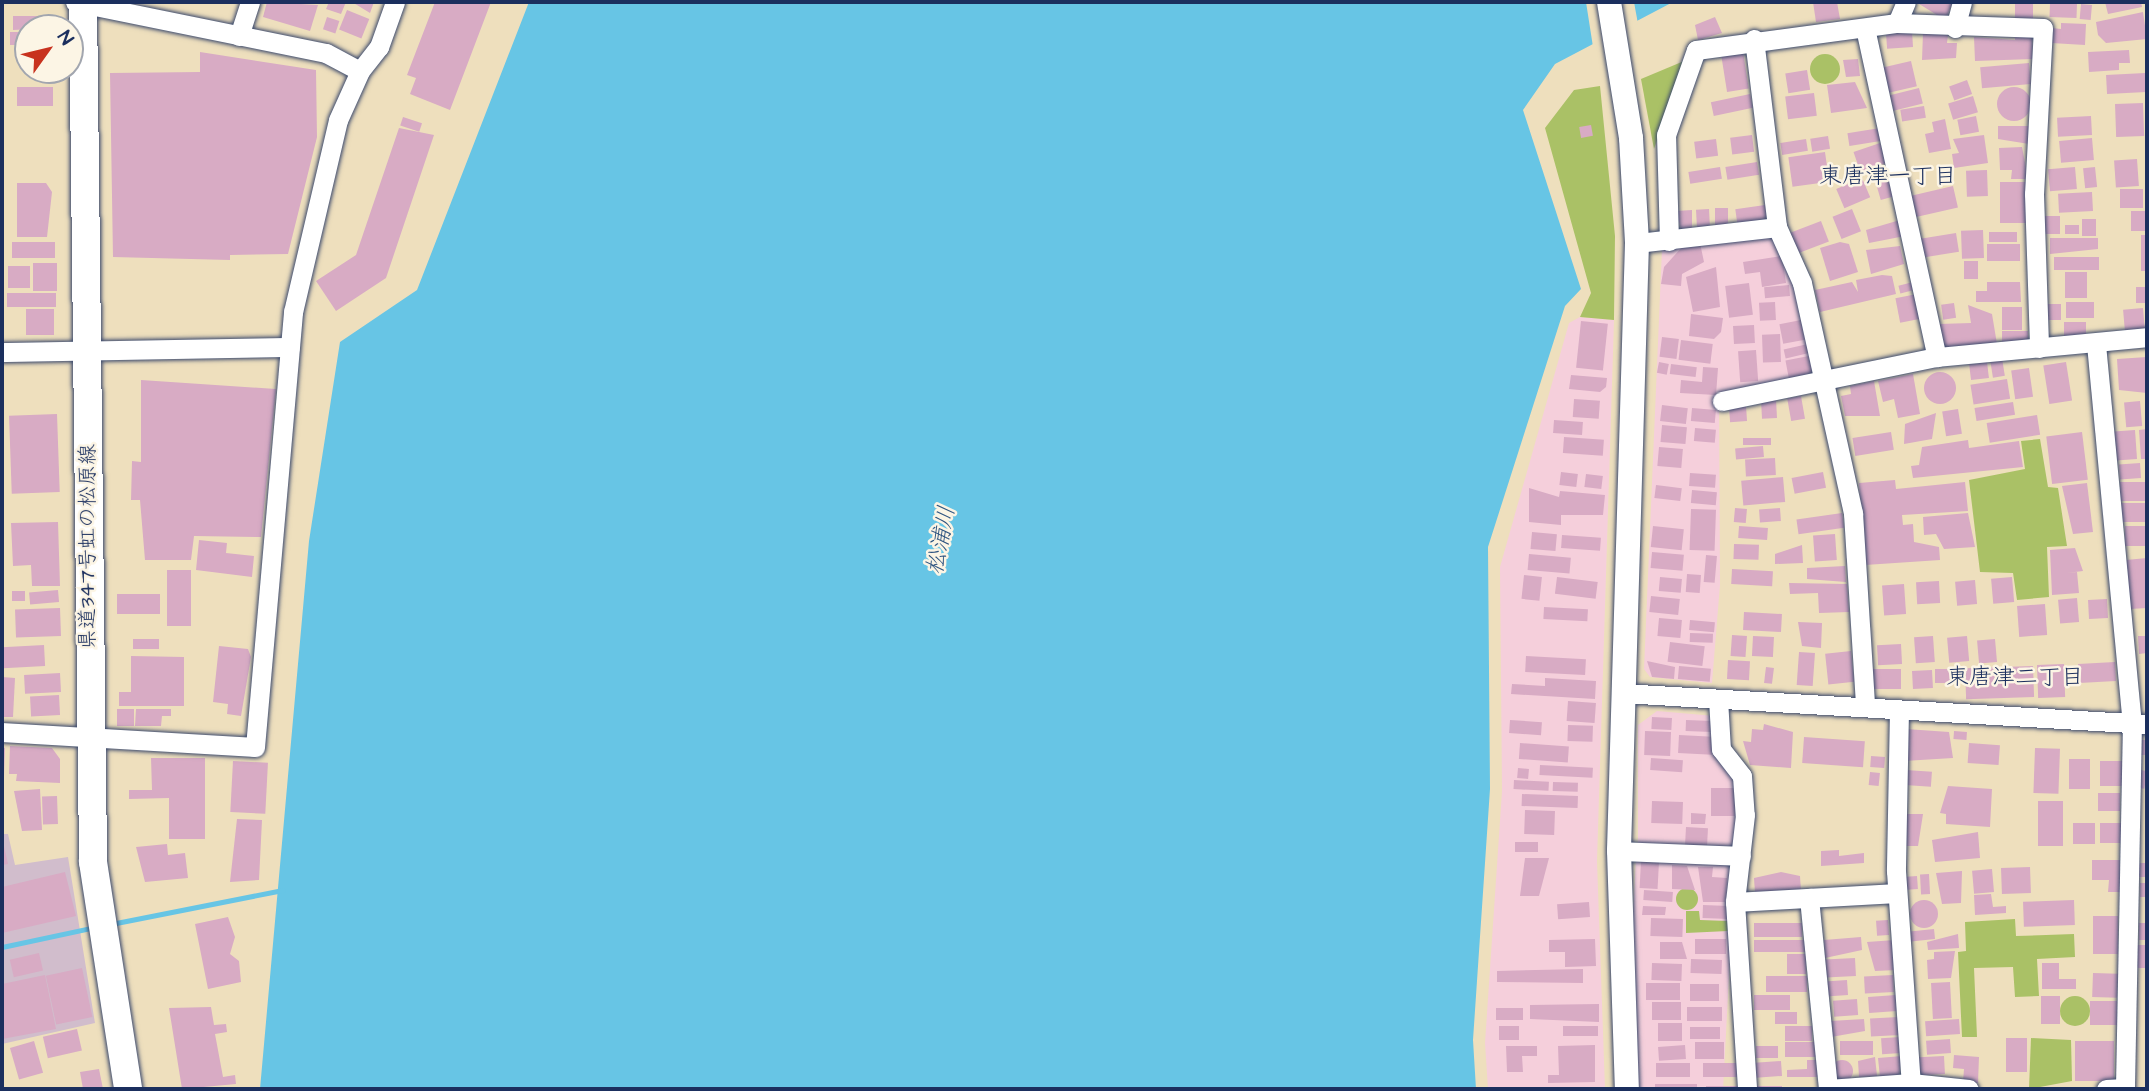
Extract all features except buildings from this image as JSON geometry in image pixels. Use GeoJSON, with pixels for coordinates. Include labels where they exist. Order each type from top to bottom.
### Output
{"type":"FeatureCollection","features":[{"type":"Feature","properties":{"kind":"main road","name":"県道347号虹の松原線"},"geometry":{"type":"LineString","coordinates":[[83,2],[88,737],[93,862],[128,1089]]}},
{"type":"Feature","properties":{"kind":"street"},"geometry":{"type":"LineString","coordinates":[[75,2],[327,53],[360,71]]}},
{"type":"Feature","properties":{"kind":"street"},"geometry":{"type":"LineString","coordinates":[[239,36],[250,2]]}},
{"type":"Feature","properties":{"kind":"street"},"geometry":{"type":"LineString","coordinates":[[2,732],[255,747],[290,348],[338,120],[360,71],[379,47],[395,2]]}},
{"type":"Feature","properties":{"kind":"street"},"geometry":{"type":"LineString","coordinates":[[1609,2],[1619,63],[1637,243],[1619,851],[1627,1089]]}},
{"type":"Feature","properties":{"kind":"street"},"geometry":{"type":"LineString","coordinates":[[1896,23],[1906,2]]}},
{"type":"Feature","properties":{"kind":"street"},"geometry":{"type":"LineString","coordinates":[[1955,29],[1962,2]]}},
{"type":"Feature","properties":{"kind":"street"},"geometry":{"type":"LineString","coordinates":[[1669,241],[1666,135],[1690,60],[1708,46],[1896,23],[1955,29],[2043,28],[2034,194],[2039,348]]}},
{"type":"Feature","properties":{"kind":"street"},"geometry":{"type":"LineString","coordinates":[[1865,28],[1937,357]]}},
{"type":"Feature","properties":{"kind":"street"},"geometry":{"type":"LineString","coordinates":[[1754,39],[1777,227],[1802,283],[1828,381],[1853,513],[1866,706]]}},
{"type":"Feature","properties":{"kind":"street"},"geometry":{"type":"LineString","coordinates":[[1637,243],[1777,227]]}},
{"type":"Feature","properties":{"kind":"street"},"geometry":{"type":"LineString","coordinates":[[1722,401],[1937,357],[2096,344],[2147,337]]}},
{"type":"Feature","properties":{"kind":"street"},"geometry":{"type":"LineString","coordinates":[[2096,344],[2139,723],[2118,1089]]}},
{"type":"Feature","properties":{"kind":"street"},"geometry":{"type":"LineString","coordinates":[[2,352],[87,348],[290,348]]}},
{"type":"Feature","properties":{"kind":"street"},"geometry":{"type":"LineString","coordinates":[[1622,693],[2139,723]]}},
{"type":"Feature","properties":{"kind":"street"},"geometry":{"type":"LineString","coordinates":[[1718,699],[1721,750],[1742,776],[1741,856],[1735,902],[1747,1089]]}},
{"type":"Feature","properties":{"kind":"street"},"geometry":{"type":"LineString","coordinates":[[1899,710],[1897,893],[1911,1083]]}},
{"type":"Feature","properties":{"kind":"street"},"geometry":{"type":"LineString","coordinates":[[1619,851],[1741,856]]}},
{"type":"Feature","properties":{"kind":"street"},"geometry":{"type":"LineString","coordinates":[[1735,902],[1897,893]]}},
{"type":"Feature","properties":{"kind":"street"},"geometry":{"type":"LineString","coordinates":[[1809,898],[1828,1089],[1911,1083],[1969,1089]]}},
{"type":"Feature","properties":{"kind":"shaded area"},"geometry":{"type":"Polygon","coordinates":[[[1773,232],[1796,284],[1820,379],[1719,397],[1720,585],[1712,683],[1650,677],[1644,669],[1662,249],[1773,232]]]}},
{"type":"Feature","properties":{"kind":"shaded area"},"geometry":{"type":"Polygon","coordinates":[[[1580,317],[1614,320],[1597,861],[1605,1089],[1488,1089],[1485,1043],[1502,791],[1500,567],[1569,323],[1580,317]]]}},
{"type":"Feature","properties":{"kind":"shaded area"},"geometry":{"type":"Polygon","coordinates":[[[1657,711],[1715,716],[1740,784],[1736,849],[1638,845],[1638,725],[1657,711]]]}},
{"type":"Feature","properties":{"kind":"shaded area"},"geometry":{"type":"Polygon","coordinates":[[[2,834],[8,834],[15,865],[68,857],[95,1023],[2,1044],[2,834]]]}},
{"type":"Feature","properties":{"kind":"shaded area"},"geometry":{"type":"Polygon","coordinates":[[[1636,859],[1735,864],[1723,1089],[1624,1089],[1636,859]]]}},
{"type":"Feature","properties":{"kind":"green space"},"geometry":{"type":"Polygon","coordinates":[[[1825,54],[1836,58],[1840,69],[1836,80],[1825,84],[1814,80],[1810,69],[1814,58],[1825,54]]]}},
{"type":"Feature","properties":{"kind":"green space"},"geometry":{"type":"Polygon","coordinates":[[[1684,61],[1654,149],[1641,79],[1684,61]]]}},
{"type":"Feature","properties":{"kind":"green space"},"geometry":{"type":"Polygon","coordinates":[[[1600,86],[1615,236],[1614,320],[1580,317],[1591,293],[1545,128],[1574,90],[1600,86]]]}},
{"type":"Feature","properties":{"kind":"green space"},"geometry":{"type":"Polygon","coordinates":[[[2040,439],[2048,487],[2058,488],[2067,546],[2047,547],[2049,597],[2017,600],[2013,573],[1980,572],[1969,480],[2025,469],[2021,441],[2040,439]]]}},
{"type":"Feature","properties":{"kind":"green space"},"geometry":{"type":"Polygon","coordinates":[[[1687,888],[1697,895],[1698,899],[1691,909],[1687,910],[1677,903],[1676,899],[1683,889],[1687,888]]]}},
{"type":"Feature","properties":{"kind":"green space"},"geometry":{"type":"Polygon","coordinates":[[[1686,911],[1699,911],[1700,920],[1728,921],[1728,931],[1686,933],[1686,911]]]}},
{"type":"Feature","properties":{"kind":"green space"},"geometry":{"type":"Polygon","coordinates":[[[2015,919],[2016,936],[2074,934],[2075,957],[2037,959],[2039,996],[2015,997],[2013,967],[1974,968],[1977,1037],[1962,1037],[1958,952],[1966,951],[1965,922],[2015,919]]]}},
{"type":"Feature","properties":{"kind":"green space"},"geometry":{"type":"Polygon","coordinates":[[[2075,996],[2086,1000],[2090,1011],[2086,1022],[2075,1026],[2064,1022],[2060,1011],[2064,1000],[2075,996]]]}},
{"type":"Feature","properties":{"kind":"green space"},"geometry":{"type":"Polygon","coordinates":[[[2031,1038],[2071,1040],[2072,1081],[2029,1089],[2031,1038]]]}},
{"type":"Feature","properties":{"kind":"water","name":"松浦川"},"geometry":{"type":"Polygon","coordinates":[[[529,2],[1673,2],[1555,64],[1523,110],[1581,289],[1565,306],[1488,547],[1490,789],[1473,1040],[1476,1089],[260,1089],[309,541],[340,342],[417,290],[529,2]]]}},
{"type":"Feature","properties":{"kind":"pier"},"geometry":{"type":"Polygon","coordinates":[[[1586,2],[1634,2],[1638,24],[1593,47],[1586,2]]]}},
{"type":"Feature","properties":{"kind":"waterway"},"geometry":{"type":"LineString","coordinates":[[111,924],[283,890]]}},
{"type":"Feature","properties":{"kind":"waterway"},"geometry":{"type":"LineString","coordinates":[[2,947],[95,927]]}},
{"type":"Feature","properties":{"kind":"district","name":"東唐津一丁目"},"geometry":{"type":"Point","coordinates":[1888,176]}},
{"type":"Feature","properties":{"kind":"district","name":"東唐津二丁目"},"geometry":{"type":"Point","coordinates":[2015,677]}}]}
